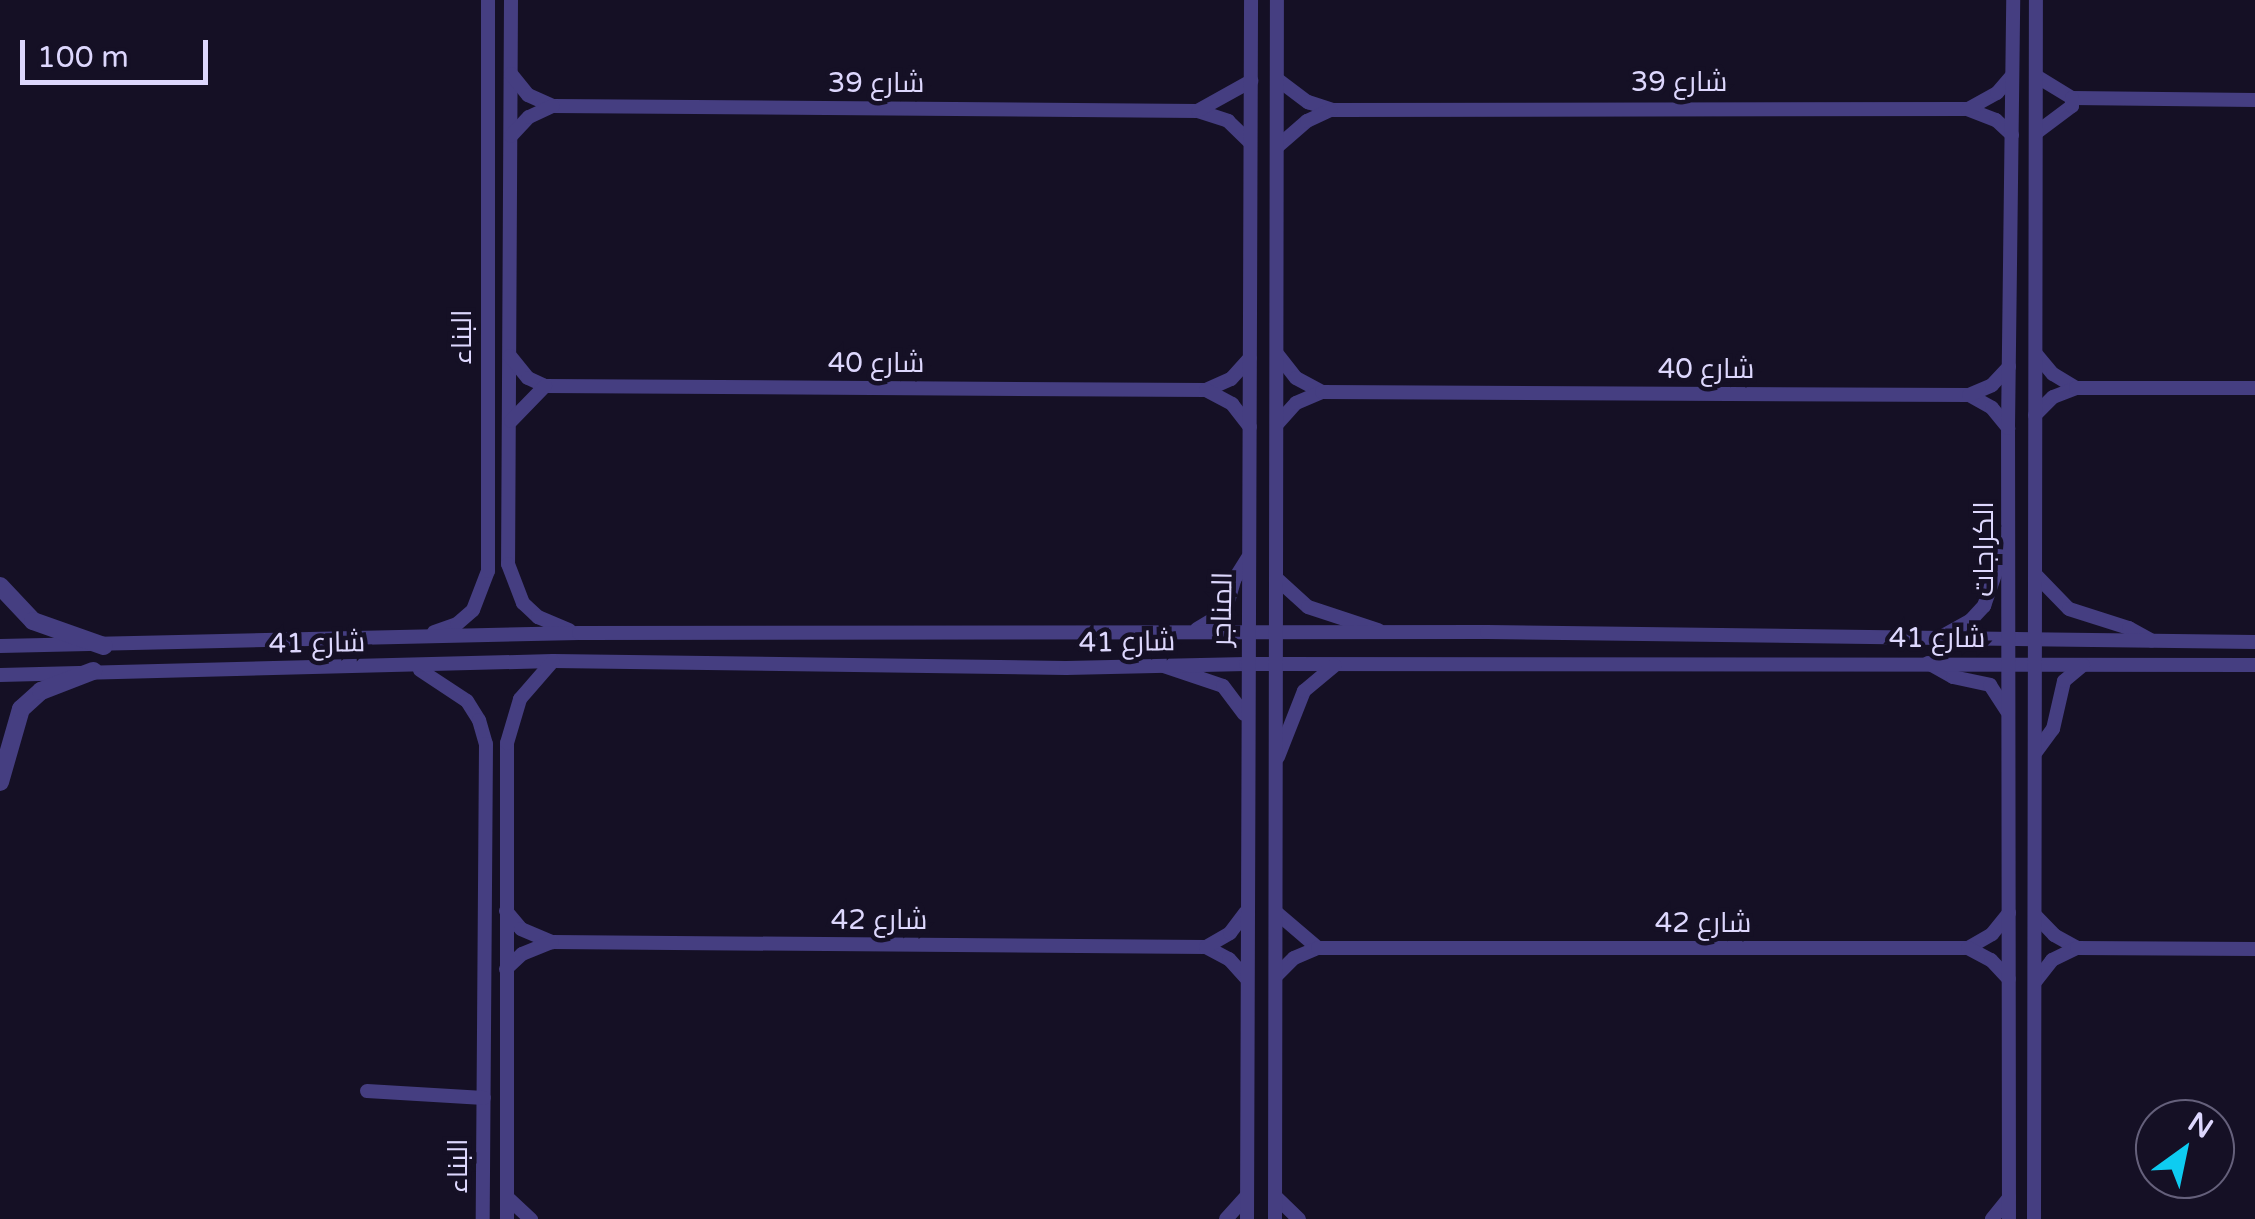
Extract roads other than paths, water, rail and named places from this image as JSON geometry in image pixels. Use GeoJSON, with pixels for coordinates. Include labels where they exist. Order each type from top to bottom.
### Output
{"type":"FeatureCollection","features":[{"type":"Feature","properties":{"kind":"street","name":"البناء"},"geometry":{"type":"LineString","coordinates":[[420,638],[466,617],[479,601],[488,571],[488,0]]}},
{"type":"Feature","properties":{"kind":"street","name":"البناء"},"geometry":{"type":"LineString","coordinates":[[511,0],[508,564],[512,585],[538,617],[579,633]]}},
{"type":"Feature","properties":{"kind":"street","name":"المناجر"},"geometry":{"type":"LineString","coordinates":[[1246,1219],[1252,0]]}},
{"type":"Feature","properties":{"kind":"street","name":"المناجر"},"geometry":{"type":"LineString","coordinates":[[1276,1219],[1277,0]]}},
{"type":"Feature","properties":{"kind":"street","name":"الكراجات"},"geometry":{"type":"LineString","coordinates":[[2010,1219],[2008,428],[2013,0]]}},
{"type":"Feature","properties":{"kind":"street","name":"الكراجات"},"geometry":{"type":"LineString","coordinates":[[2034,1219],[2036,0]]}},
{"type":"Feature","properties":{"kind":"street"},"geometry":{"type":"LineString","coordinates":[[511,74],[528,95],[554,106]]}},
{"type":"Feature","properties":{"kind":"street"},"geometry":{"type":"LineString","coordinates":[[1967,109],[1996,93],[2012,76]]}},
{"type":"Feature","properties":{"kind":"street"},"geometry":{"type":"LineString","coordinates":[[2036,76],[2072,98],[2255,100]]}},
{"type":"Feature","properties":{"kind":"street","name":"شارع 39"},"geometry":{"type":"LineString","coordinates":[[1277,79],[1296,95],[1332,110],[1967,109],[1996,120],[2012,134]]}},
{"type":"Feature","properties":{"kind":"street","name":"شارع 39"},"geometry":{"type":"LineString","coordinates":[[1198,110],[1250,82]]}},
{"type":"Feature","properties":{"kind":"street"},"geometry":{"type":"LineString","coordinates":[[2036,133],[2072,106],[2072,98]]}},
{"type":"Feature","properties":{"kind":"street"},"geometry":{"type":"LineString","coordinates":[[511,136],[529,117],[554,106]]}},
{"type":"Feature","properties":{"kind":"street","name":"شارع 39"},"geometry":{"type":"LineString","coordinates":[[554,106],[1198,110],[1228,121],[1250,142]]}},
{"type":"Feature","properties":{"kind":"street"},"geometry":{"type":"LineString","coordinates":[[1276,148],[1307,121],[1332,110]]}},
{"type":"Feature","properties":{"kind":"street"},"geometry":{"type":"LineString","coordinates":[[1278,354],[1296,378],[1322,392]]}},
{"type":"Feature","properties":{"kind":"street"},"geometry":{"type":"LineString","coordinates":[[2036,354],[2053,374],[2076,388]]}},
{"type":"Feature","properties":{"kind":"street"},"geometry":{"type":"LineString","coordinates":[[509,423],[528,398],[546,386],[521,372],[510,356]]}},
{"type":"Feature","properties":{"kind":"street"},"geometry":{"type":"LineString","coordinates":[[1206,390],[1231,378],[1250,358]]}},
{"type":"Feature","properties":{"kind":"street"},"geometry":{"type":"LineString","coordinates":[[1968,395],[1992,385],[2009,367]]}},
{"type":"Feature","properties":{"kind":"street","name":"شارع 40"},"geometry":{"type":"LineString","coordinates":[[546,386],[1206,390]]}},
{"type":"Feature","properties":{"kind":"street"},"geometry":{"type":"LineString","coordinates":[[2036,415],[2053,397],[2076,388],[2255,388]]}},
{"type":"Feature","properties":{"kind":"street"},"geometry":{"type":"LineString","coordinates":[[1206,390],[1232,404],[1250,427]]}},
{"type":"Feature","properties":{"kind":"street"},"geometry":{"type":"LineString","coordinates":[[1278,424],[1296,403],[1322,392]]}},
{"type":"Feature","properties":{"kind":"street","name":"شارع 40"},"geometry":{"type":"LineString","coordinates":[[1322,392],[1968,395]]}},
{"type":"Feature","properties":{"kind":"street"},"geometry":{"type":"LineString","coordinates":[[1968,395],[1992,408],[2008,428]]}},
{"type":"Feature","properties":{"kind":"street"},"geometry":{"type":"LineString","coordinates":[[1933,641],[1970,620],[1984,606],[2010,535]]}},
{"type":"Feature","properties":{"kind":"street"},"geometry":{"type":"LineString","coordinates":[[1184,633],[1215,622],[1225,612],[1234,580],[1248,557]]}},
{"type":"Feature","properties":{"kind":"street"},"geometry":{"type":"LineString","coordinates":[[2035,574],[2069,610],[2129,628],[2153,642]]}},
{"type":"Feature","properties":{"kind":"street","name":"المناجر"},"geometry":{"type":"LineString","coordinates":[[1276,578],[1308,607],[1383,633]]}},
{"type":"Feature","properties":{"kind":"street"},"geometry":{"type":"LineString","coordinates":[[0,586],[32,621],[104,646]]}},
{"type":"Feature","properties":{"kind":"street","name":"شارع 41"},"geometry":{"type":"LineString","coordinates":[[0,646],[579,633],[1383,633],[2255,642]]}},
{"type":"Feature","properties":{"kind":"street","name":"البناء"},"geometry":{"type":"LineString","coordinates":[[507,1219],[509,731],[520,699],[552,661]]}},
{"type":"Feature","properties":{"kind":"street","name":"شارع 41"},"geometry":{"type":"LineString","coordinates":[[0,675],[552,661],[1164,666],[1927,662],[2255,665]]}},
{"type":"Feature","properties":{"kind":"street"},"geometry":{"type":"LineString","coordinates":[[1927,662],[1954,677],[1990,685],[2009,714]]}},
{"type":"Feature","properties":{"kind":"street"},"geometry":{"type":"LineString","coordinates":[[2036,752],[2054,729],[2064,681],[2084,664]]}},
{"type":"Feature","properties":{"kind":"street","name":"المناجر"},"geometry":{"type":"LineString","coordinates":[[1277,758],[1291,732],[1304,691],[1335,665]]}},
{"type":"Feature","properties":{"kind":"street"},"geometry":{"type":"LineString","coordinates":[[1164,666],[1223,686],[1246,718]]}},
{"type":"Feature","properties":{"kind":"street","name":"البناء"},"geometry":{"type":"LineString","coordinates":[[415,667],[458,692],[484,731],[483,1219]]}},
{"type":"Feature","properties":{"kind":"street"},"geometry":{"type":"LineString","coordinates":[[0,782],[21,709],[41,691],[93,671]]}},
{"type":"Feature","properties":{"kind":"street"},"geometry":{"type":"LineString","coordinates":[[506,911],[521,928],[552,942]]}},
{"type":"Feature","properties":{"kind":"street"},"geometry":{"type":"LineString","coordinates":[[1206,947],[1230,933],[1246,912]]}},
{"type":"Feature","properties":{"kind":"street"},"geometry":{"type":"LineString","coordinates":[[1968,948],[1992,934],[2009,912]]}},
{"type":"Feature","properties":{"kind":"street"},"geometry":{"type":"LineString","coordinates":[[1276,976],[1294,958],[1318,948],[1278,913]]}},
{"type":"Feature","properties":{"kind":"street"},"geometry":{"type":"LineString","coordinates":[[2035,915],[2054,934],[2077,948]]}},
{"type":"Feature","properties":{"kind":"street","name":"شارع 42"},"geometry":{"type":"LineString","coordinates":[[506,969],[522,954],[552,942],[1206,947]]}},
{"type":"Feature","properties":{"kind":"street"},"geometry":{"type":"LineString","coordinates":[[1206,947],[1229,959],[1246,978]]}},
{"type":"Feature","properties":{"kind":"street","name":"شارع 42"},"geometry":{"type":"LineString","coordinates":[[1318,948],[1968,948]]}},
{"type":"Feature","properties":{"kind":"street"},"geometry":{"type":"LineString","coordinates":[[1968,948],[1991,960],[2009,979]]}},
{"type":"Feature","properties":{"kind":"street"},"geometry":{"type":"LineString","coordinates":[[2035,982],[2052,960],[2077,948],[2255,949]]}},
{"type":"Feature","properties":{"kind":"street"},"geometry":{"type":"LineString","coordinates":[[367,1091],[484,1098]]}},
{"type":"Feature","properties":{"kind":"street"},"geometry":{"type":"LineString","coordinates":[[1226,1219],[1246,1196]]}},
{"type":"Feature","properties":{"kind":"street"},"geometry":{"type":"LineString","coordinates":[[508,1197],[531,1219]]}},
{"type":"Feature","properties":{"kind":"street"},"geometry":{"type":"LineString","coordinates":[[1276,1197],[1299,1219]]}},
{"type":"Feature","properties":{"kind":"street"},"geometry":{"type":"LineString","coordinates":[[1992,1219],[2010,1197]]}},
{"type":"Feature","properties":{"kind":"street"},"geometry":{"type":"LineString","coordinates":[[2034,1202],[2050,1219]]}}]}
